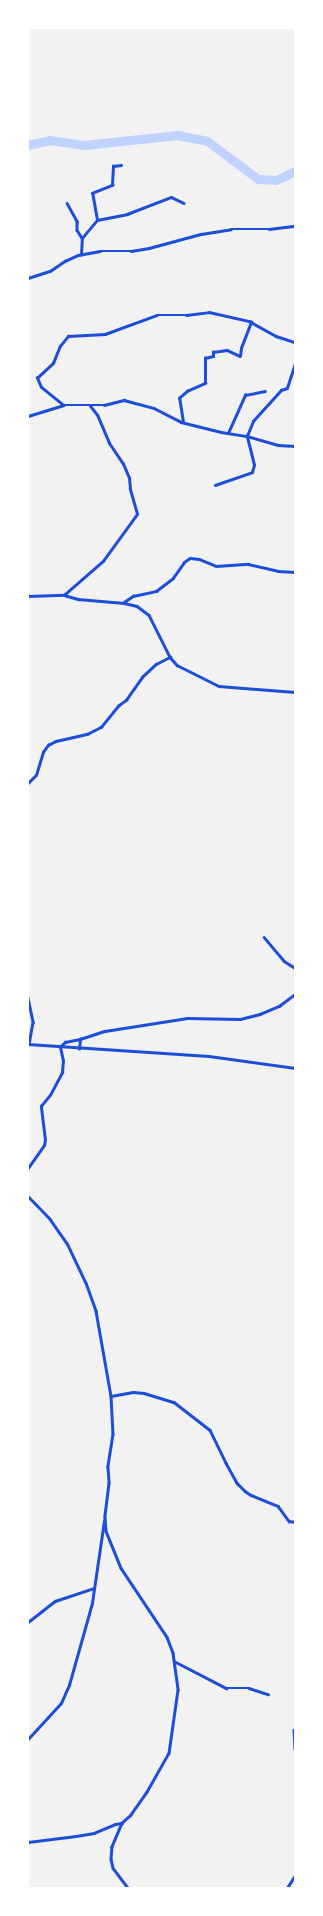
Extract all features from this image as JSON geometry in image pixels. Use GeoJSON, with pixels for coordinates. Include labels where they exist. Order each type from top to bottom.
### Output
{"type":"FeatureCollection","features":[{"type":"Feature","properties":{"kind":"street"},"geometry":{"type":"LineString","coordinates":[[97,220],[92,193],[112,185],[113,166],[121,165]]}},
{"type":"Feature","properties":{"kind":"street"},"geometry":{"type":"LineString","coordinates":[[82,238],[97,220],[127,214],[171,197],[184,203]]}},
{"type":"Feature","properties":{"kind":"street"},"geometry":{"type":"LineString","coordinates":[[67,203],[77,221],[77,230],[82,238],[81,255]]}},
{"type":"Feature","properties":{"kind":"street"},"geometry":{"type":"LineString","coordinates":[[28,278],[50,271],[65,260],[81,255],[149,248],[201,234],[231,229],[269,229],[295,226]]}},
{"type":"Feature","properties":{"kind":"street"},"geometry":{"type":"LineString","coordinates":[[63,405],[41,387],[37,378],[53,363],[60,346],[68,336],[105,334],[157,315],[186,315],[209,312],[234,316],[251,322],[280,338],[295,342]]}},
{"type":"Feature","properties":{"kind":"street"},"geometry":{"type":"LineString","coordinates":[[183,422],[179,398],[187,391],[205,383],[205,358],[213,356],[213,352],[227,350],[240,356],[241,348],[251,322]]}},
{"type":"Feature","properties":{"kind":"street"},"geometry":{"type":"LineString","coordinates":[[215,485],[252,472],[254,465],[247,436],[253,421],[268,407],[281,390],[288,388],[295,364]]}},
{"type":"Feature","properties":{"kind":"street"},"geometry":{"type":"LineString","coordinates":[[228,433],[245,395],[265,390]]}},
{"type":"Feature","properties":{"kind":"street"},"geometry":{"type":"LineString","coordinates":[[28,416],[63,405],[104,405],[124,400],[154,408],[183,422],[278,444],[295,446]]}},
{"type":"Feature","properties":{"kind":"street"},"geometry":{"type":"LineString","coordinates":[[64,595],[103,561],[137,514],[130,489],[129,478],[123,464],[108,443],[97,415],[90,406]]}},
{"type":"Feature","properties":{"kind":"street"},"geometry":{"type":"LineString","coordinates":[[124,603],[133,596],[156,591],[173,578],[184,562],[190,558],[199,559],[216,566],[248,564],[278,571],[295,572]]}},
{"type":"Feature","properties":{"kind":"street"},"geometry":{"type":"LineString","coordinates":[[28,596],[64,595],[78,599],[124,603],[137,606],[149,615],[170,657],[177,665],[219,686],[295,692]]}},
{"type":"Feature","properties":{"kind":"street"},"geometry":{"type":"LineString","coordinates":[[28,783],[36,775],[43,752],[48,745],[56,741],[87,734],[100,727],[118,705],[126,700],[142,677],[156,664],[170,657]]}},
{"type":"Feature","properties":{"kind":"street"},"geometry":{"type":"LineString","coordinates":[[264,937],[284,961],[295,968]]}},
{"type":"Feature","properties":{"kind":"street"},"geometry":{"type":"LineString","coordinates":[[60,1047],[65,1042],[105,1031],[164,1020],[187,1018],[240,1019],[260,1014],[279,1006],[295,994]]}},
{"type":"Feature","properties":{"kind":"street"},"geometry":{"type":"LineString","coordinates":[[28,998],[33,1022],[28,1044],[79,1049],[148,1051],[178,1055],[209,1056],[295,1068]]}},
{"type":"Feature","properties":{"kind":"street"},"geometry":{"type":"LineString","coordinates":[[79,1049],[80,1039]]}},
{"type":"Feature","properties":{"kind":"street"},"geometry":{"type":"LineString","coordinates":[[28,1168],[44,1145],[45,1140],[41,1106],[50,1095],[62,1072],[63,1061],[60,1047]]}},
{"type":"Feature","properties":{"kind":"street"},"geometry":{"type":"LineString","coordinates":[[28,1196],[50,1219],[67,1243],[86,1283],[96,1311],[111,1396],[113,1434],[108,1467],[109,1483],[105,1518],[94,1588],[86,1625],[64,1699],[28,1739]]}},
{"type":"Feature","properties":{"kind":"street"},"geometry":{"type":"LineString","coordinates":[[111,1396],[133,1392],[144,1393],[174,1402],[210,1430],[226,1463],[238,1483],[245,1491],[278,1506],[289,1521],[295,1522]]}},
{"type":"Feature","properties":{"kind":"street"},"geometry":{"type":"LineString","coordinates":[[28,1842],[82,1835],[122,1823],[131,1815],[147,1792],[169,1753],[178,1690],[174,1661],[167,1637],[121,1568],[110,1543],[105,1518]]}},
{"type":"Feature","properties":{"kind":"street"},"geometry":{"type":"LineString","coordinates":[[28,1622],[55,1601],[94,1588]]}},
{"type":"Feature","properties":{"kind":"street"},"geometry":{"type":"LineString","coordinates":[[174,1661],[226,1688],[249,1688],[268,1694]]}},
{"type":"Feature","properties":{"kind":"street"},"geometry":{"type":"LineString","coordinates":[[294,1730],[295,1749]]}},
{"type":"Feature","properties":{"kind":"street"},"geometry":{"type":"LineString","coordinates":[[122,1823],[112,1847],[111,1859],[113,1868],[128,1888]]}},
{"type":"Feature","properties":{"kind":"street"},"geometry":{"type":"LineString","coordinates":[[287,1888],[295,1875]]}},
{"type":"Feature","properties":{"kind":"waterway"},"geometry":{"type":"LineString","coordinates":[[28,145],[49,140],[84,145],[177,135],[207,141],[258,179],[276,180],[295,171]]}}]}
